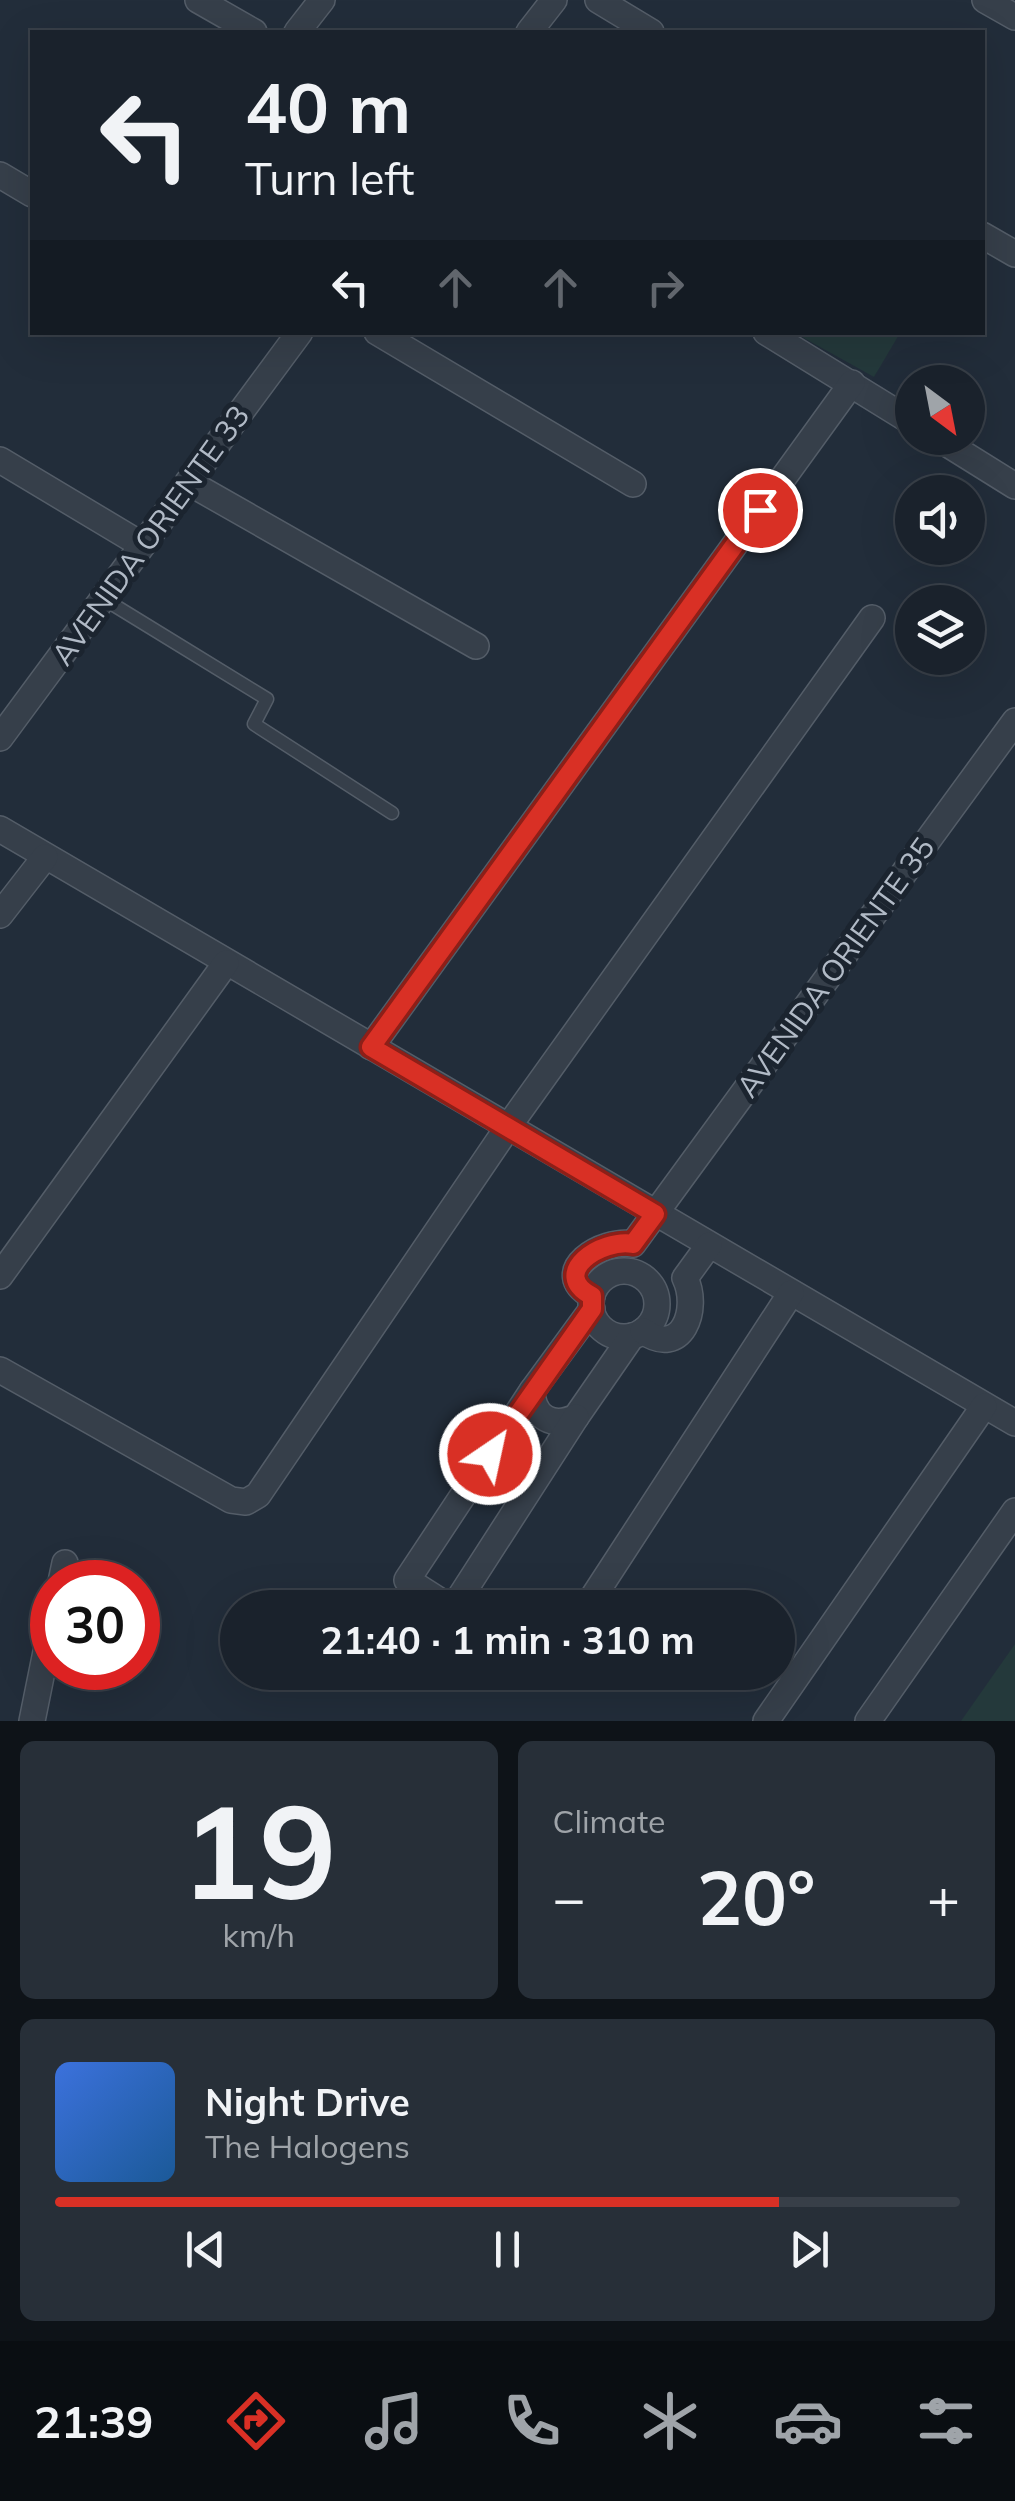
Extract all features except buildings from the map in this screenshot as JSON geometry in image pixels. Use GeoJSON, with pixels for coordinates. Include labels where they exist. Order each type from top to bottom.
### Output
{"type":"FeatureCollection","features":[{"type":"Feature","properties":{"kind":"street"},"geometry":{"type":"LineString","coordinates":[[198,0],[250,30]]}},
{"type":"Feature","properties":{"kind":"street"},"geometry":{"type":"LineString","coordinates":[[299,30],[322,0]]}},
{"type":"Feature","properties":{"kind":"street"},"geometry":{"type":"LineString","coordinates":[[531,30],[554,0]]}},
{"type":"Feature","properties":{"kind":"street"},"geometry":{"type":"LineString","coordinates":[[598,0],[648,30]]}},
{"type":"Feature","properties":{"kind":"street"},"geometry":{"type":"LineString","coordinates":[[985,0],[1015,17]]}},
{"type":"Feature","properties":{"kind":"street"},"geometry":{"type":"LineString","coordinates":[[0,175],[30,193]]}},
{"type":"Feature","properties":{"kind":"street"},"geometry":{"type":"LineString","coordinates":[[985,236],[1015,254]]}},
{"type":"Feature","properties":{"kind":"street","name":"AVENIDA ORIENTE 33"},"geometry":{"type":"LineString","coordinates":[[0,738],[298,335]]}},
{"type":"Feature","properties":{"kind":"street"},"geometry":{"type":"LineString","coordinates":[[382,335],[633,484]]}},
{"type":"Feature","properties":{"kind":"street"},"geometry":{"type":"LineString","coordinates":[[771,335],[895,411]]}},
{"type":"Feature","properties":{"kind":"street"},"geometry":{"type":"LineString","coordinates":[[371,1047],[852,383]]}},
{"type":"Feature","properties":{"kind":"street"},"geometry":{"type":"LineString","coordinates":[[965,455],[1015,486]]}},
{"type":"Feature","properties":{"kind":"street"},"geometry":{"type":"LineString","coordinates":[[0,460],[142,544]]}},
{"type":"Feature","properties":{"kind":"street"},"geometry":{"type":"LineString","coordinates":[[188,482],[476,646]]}},
{"type":"Feature","properties":{"kind":"street"},"geometry":{"type":"LineString","coordinates":[[0,1370],[231,1500],[246,1502],[258,1495],[508,1127],[872,618]]}},
{"type":"Feature","properties":{"kind":"street","name":"AVENIDA ORIENTE 35"},"geometry":{"type":"LineString","coordinates":[[592,1302],[576,1280],[580,1263],[603,1245],[618,1241],[633,1244],[1015,721]]}},
{"type":"Feature","properties":{"kind":"street"},"geometry":{"type":"LineString","coordinates":[[0,829],[1015,1423]]}},
{"type":"Feature","properties":{"kind":"street"},"geometry":{"type":"LineString","coordinates":[[0,915],[46,857]]}},
{"type":"Feature","properties":{"kind":"street"},"geometry":{"type":"LineString","coordinates":[[0,1276],[226,963]]}},
{"type":"Feature","properties":{"kind":"street"},"geometry":{"type":"LineString","coordinates":[[592,1302],[600,1327],[610,1334],[672,1340],[692,1307],[692,1291],[686,1278],[709,1245]]}},
{"type":"Feature","properties":{"kind":"street"},"geometry":{"type":"LineString","coordinates":[[423,1590],[407,1580],[592,1302],[596,1286],[612,1273],[632,1271],[642,1275],[656,1291],[658,1301],[652,1323],[638,1334],[576,1416],[464,1590]]}},
{"type":"Feature","properties":{"kind":"street"},"geometry":{"type":"LineString","coordinates":[[598,1590],[791,1293]]}},
{"type":"Feature","properties":{"kind":"street"},"geometry":{"type":"LineString","coordinates":[[532,1391],[533,1404],[546,1420],[562,1424],[576,1416]]}},
{"type":"Feature","properties":{"kind":"street"},"geometry":{"type":"LineString","coordinates":[[766,1721],[984,1406]]}},
{"type":"Feature","properties":{"kind":"street"},"geometry":{"type":"LineString","coordinates":[[868,1721],[1015,1511]]}},
{"type":"Feature","properties":{"kind":"street"},"geometry":{"type":"LineString","coordinates":[[32,1721],[38,1690]]}},
{"type":"Feature","properties":{"kind":"lane"},"geometry":{"type":"LineString","coordinates":[[104,599],[267,699],[254,724],[392,813]]}},
{"type":"Feature","properties":{"kind":"green space"},"geometry":{"type":"Polygon","coordinates":[[[799,335],[899,335],[874,377],[799,335]]]}},
{"type":"Feature","properties":{"kind":"green space"},"geometry":{"type":"Polygon","coordinates":[[[1015,1644],[1015,1721],[961,1721],[1015,1644]]]}},
{"type":"Feature","properties":{"kind":"route"},"geometry":{"type":"LineString","coordinates":[[490,1454],[592,1309],[592,1296],[576,1280],[580,1263],[603,1245],[618,1241],[633,1244],[655,1214],[371,1047],[760,510]]}}]}
